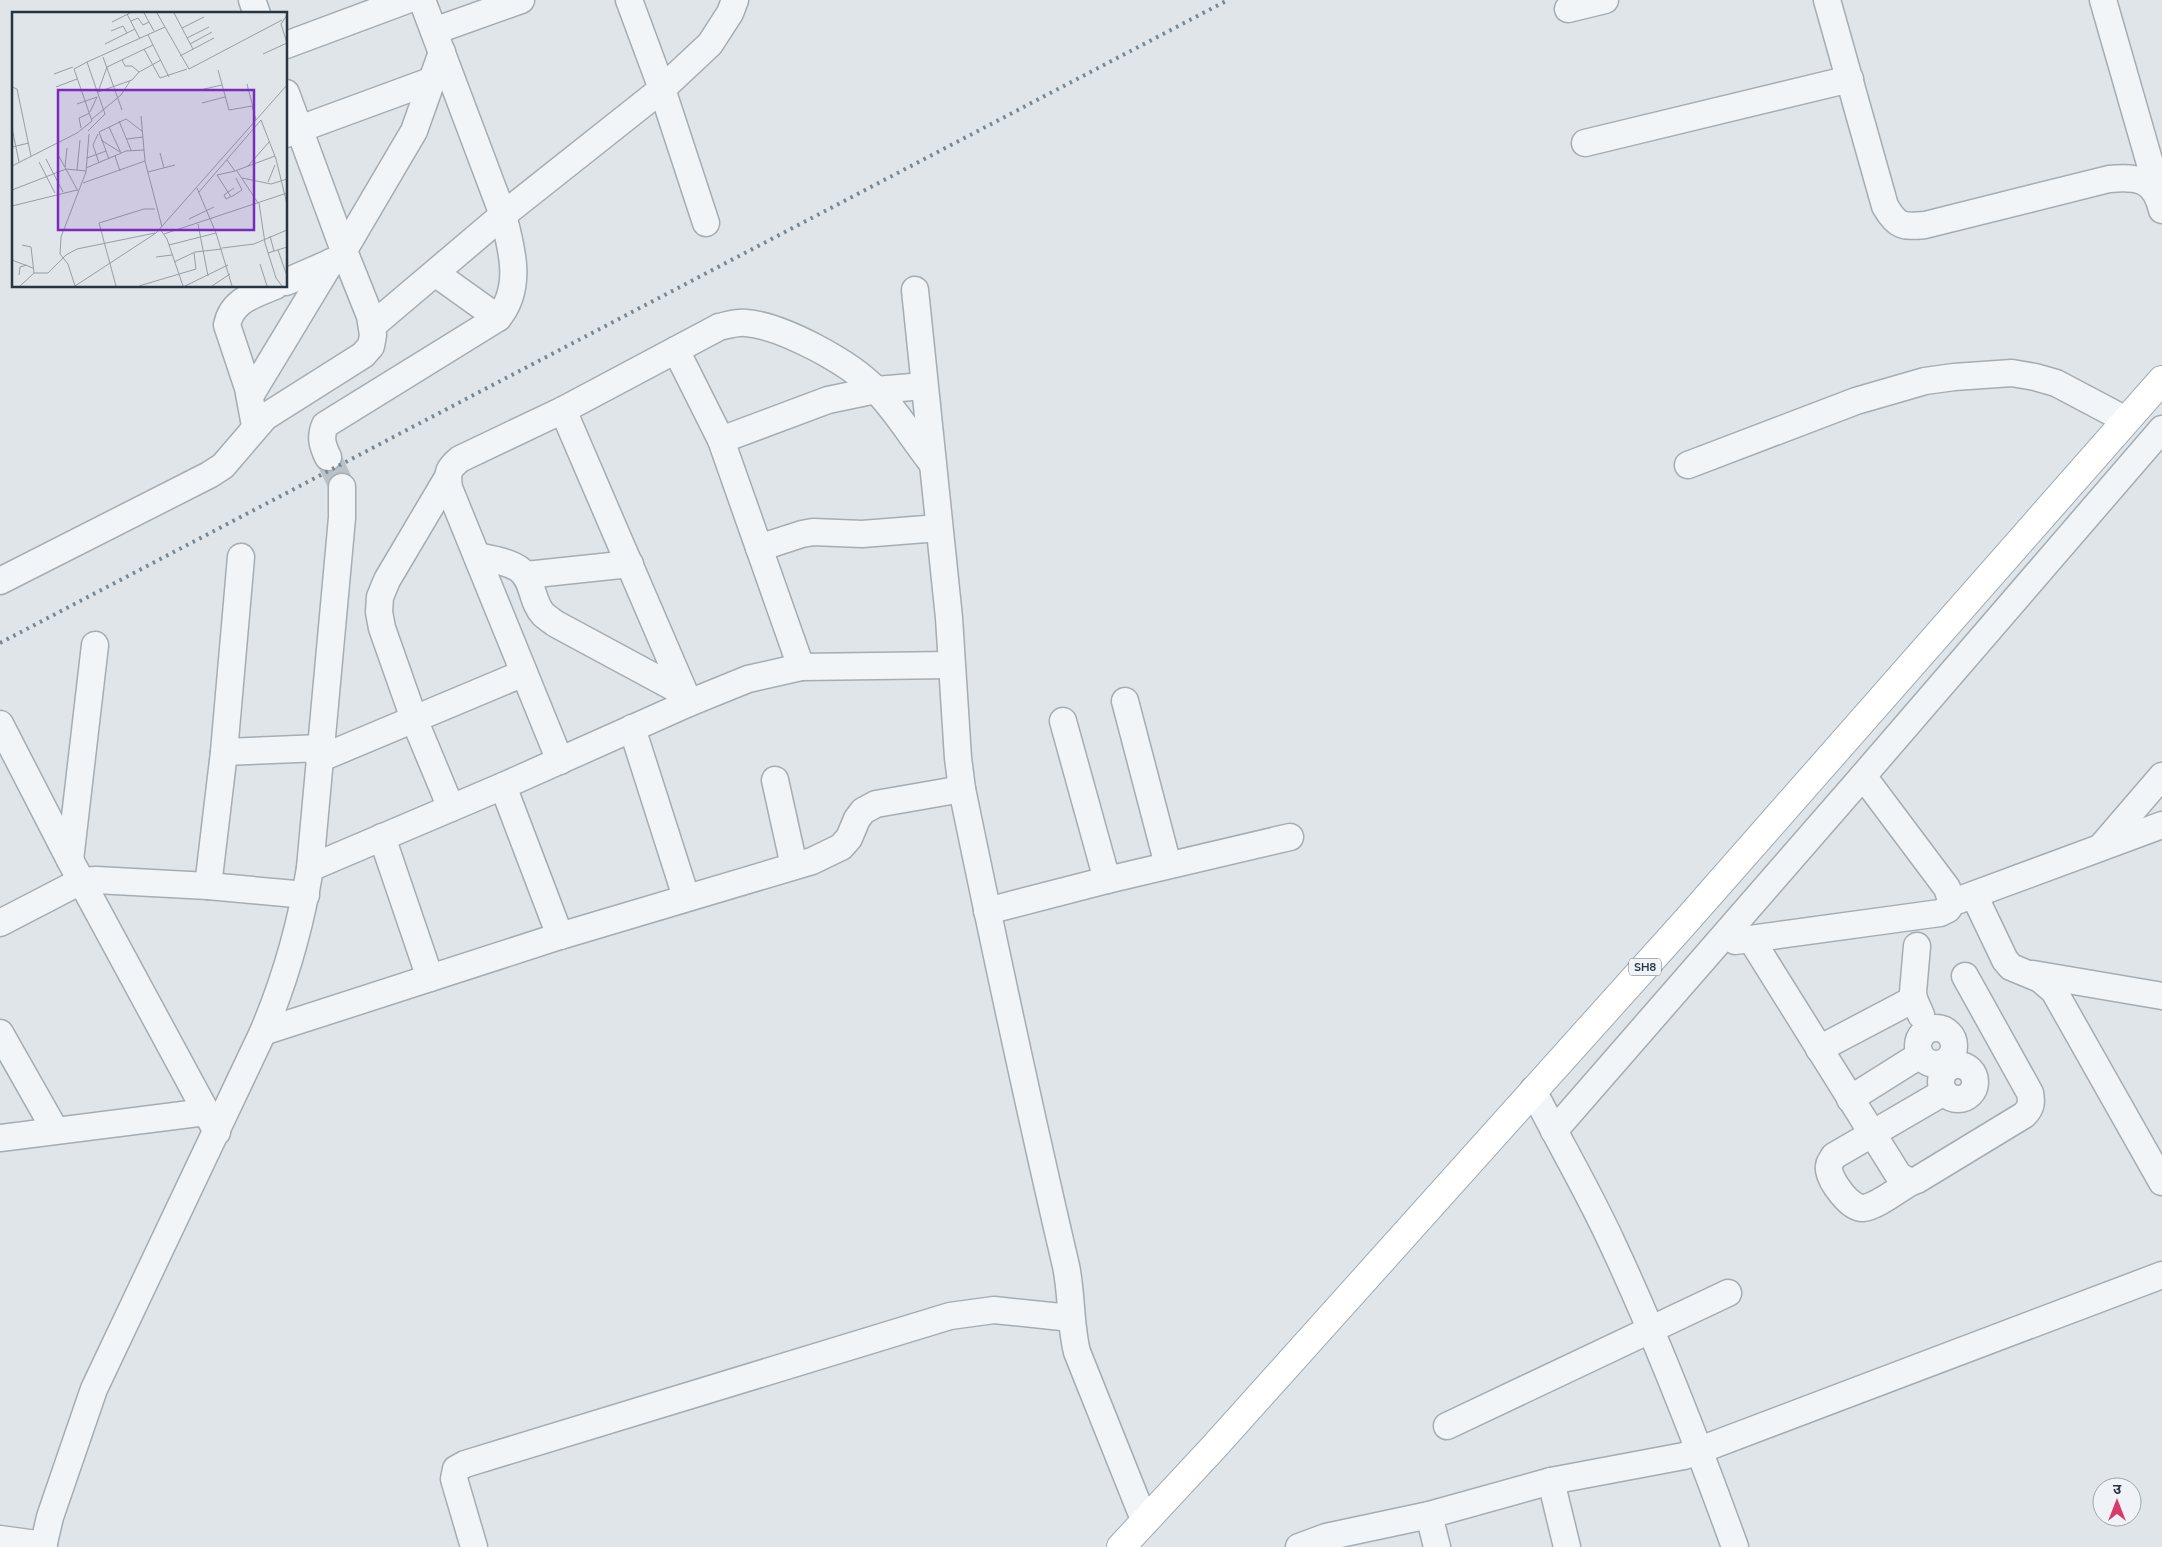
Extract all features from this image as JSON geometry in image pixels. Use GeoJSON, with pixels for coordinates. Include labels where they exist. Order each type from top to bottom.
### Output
{"type":"FeatureCollection","features":[{"type":"Feature","properties":{"kind":"main road","name":"SH8"},"geometry":{"type":"LineString","coordinates":[[1122,1546],[1700,906],[2162,380]]}},
{"type":"Feature","properties":{"kind":"street"},"geometry":{"type":"LineString","coordinates":[[252,0],[256,12]]}},
{"type":"Feature","properties":{"kind":"street"},"geometry":{"type":"LineString","coordinates":[[288,44],[407,0]]}},
{"type":"Feature","properties":{"kind":"street"},"geometry":{"type":"LineString","coordinates":[[328,457],[322,446],[321,434],[325,425],[498,318],[507,307],[514,269],[511,245],[503,215],[439,37],[422,0]]}},
{"type":"Feature","properties":{"kind":"street"},"geometry":{"type":"LineString","coordinates":[[250,396],[340,256],[407,144],[419,120],[433,80],[443,0]]}},
{"type":"Feature","properties":{"kind":"street"},"geometry":{"type":"LineString","coordinates":[[439,37],[521,0]]}},
{"type":"Feature","properties":{"kind":"street"},"geometry":{"type":"LineString","coordinates":[[629,0],[662,89],[706,223]]}},
{"type":"Feature","properties":{"kind":"street"},"geometry":{"type":"LineString","coordinates":[[372,326],[503,215],[662,89],[710,44],[730,13],[735,0]]}},
{"type":"Feature","properties":{"kind":"street"},"geometry":{"type":"LineString","coordinates":[[1568,9],[1605,0]]}},
{"type":"Feature","properties":{"kind":"street"},"geometry":{"type":"LineString","coordinates":[[1827,0],[1885,206],[1893,220],[1906,227],[1926,225],[2109,178],[2129,177],[2146,182],[2160,202]]}},
{"type":"Feature","properties":{"kind":"street"},"geometry":{"type":"LineString","coordinates":[[2103,0],[2160,202]]}},
{"type":"Feature","properties":{"kind":"street"},"geometry":{"type":"LineString","coordinates":[[1585,143],[1850,79]]}},
{"type":"Feature","properties":{"kind":"street"},"geometry":{"type":"LineString","coordinates":[[293,131],[433,80]]}},
{"type":"Feature","properties":{"kind":"street"},"geometry":{"type":"LineString","coordinates":[[0,581],[209,475],[223,466],[255,426],[276,408],[363,355],[371,346],[372,326],[340,256],[293,131],[288,104]]}},
{"type":"Feature","properties":{"kind":"street"},"geometry":{"type":"LineString","coordinates":[[288,281],[340,256]]}},
{"type":"Feature","properties":{"kind":"street"},"geometry":{"type":"LineString","coordinates":[[435,273],[498,318]]}},
{"type":"Feature","properties":{"kind":"street"},"geometry":{"type":"LineString","coordinates":[[255,426],[250,396],[227,325],[229,315],[234,307],[244,300],[271,288]]}},
{"type":"Feature","properties":{"kind":"street"},"geometry":{"type":"LineString","coordinates":[[915,290],[938,528],[949,618],[958,758],[962,789],[1010,1021],[1069,1281],[1071,1318],[1077,1352],[1144,1522]]}},
{"type":"Feature","properties":{"kind":"street"},"geometry":{"type":"LineString","coordinates":[[560,761],[449,488],[448,477],[450,467],[460,459],[563,410],[719,327],[744,323],[762,326],[782,333],[839,360],[876,390],[932,463]]}},
{"type":"Feature","properties":{"kind":"street"},"geometry":{"type":"LineString","coordinates":[[676,350],[721,440],[801,667]]}},
{"type":"Feature","properties":{"kind":"street"},"geometry":{"type":"LineString","coordinates":[[1688,465],[1864,398],[1926,381],[1954,377],[2012,373],[2035,377],[2056,384],[2126,420]]}},
{"type":"Feature","properties":{"kind":"street"},"geometry":{"type":"LineString","coordinates":[[721,440],[828,400],[876,390],[924,386]]}},
{"type":"Feature","properties":{"kind":"street"},"geometry":{"type":"LineString","coordinates":[[563,410],[687,698]]}},
{"type":"Feature","properties":{"kind":"street"},"geometry":{"type":"LineString","coordinates":[[1554,1131],[2162,429]]}},
{"type":"Feature","properties":{"kind":"street"},"geometry":{"type":"LineString","coordinates":[[448,477],[387,580],[380,597],[379,612],[382,628],[414,719],[451,808]]}},
{"type":"Feature","properties":{"kind":"street"},"geometry":{"type":"LineString","coordinates":[[0,1539],[43,1546],[52,1509],[94,1389],[211,1122],[263,1032],[274,1007],[302,914],[310,868],[342,518],[342,487]]}},
{"type":"Feature","properties":{"kind":"street"},"geometry":{"type":"LineString","coordinates":[[759,548],[813,532],[862,534],[938,528]]}},
{"type":"Feature","properties":{"kind":"street"},"geometry":{"type":"LineString","coordinates":[[477,556],[505,562],[519,569],[526,575],[539,608],[548,618],[687,698]]}},
{"type":"Feature","properties":{"kind":"street"},"geometry":{"type":"LineString","coordinates":[[208,886],[224,752],[241,558]]}},
{"type":"Feature","properties":{"kind":"street"},"geometry":{"type":"LineString","coordinates":[[526,575],[630,564]]}},
{"type":"Feature","properties":{"kind":"street"},"geometry":{"type":"LineString","coordinates":[[76,871],[95,645]]}},
{"type":"Feature","properties":{"kind":"street"},"geometry":{"type":"LineString","coordinates":[[310,868],[560,761],[632,728],[687,698],[748,679],[801,667],[951,665]]}},
{"type":"Feature","properties":{"kind":"street"},"geometry":{"type":"LineString","coordinates":[[224,752],[320,753],[414,719],[524,673]]}},
{"type":"Feature","properties":{"kind":"street"},"geometry":{"type":"LineString","coordinates":[[1125,701],[1168,865]]}},
{"type":"Feature","properties":{"kind":"street"},"geometry":{"type":"LineString","coordinates":[[1063,721],[1107,880]]}},
{"type":"Feature","properties":{"kind":"street"},"geometry":{"type":"LineString","coordinates":[[0,724],[76,871],[211,1122]]}},
{"type":"Feature","properties":{"kind":"street"},"geometry":{"type":"LineString","coordinates":[[632,728],[686,897]]}},
{"type":"Feature","properties":{"kind":"street"},"geometry":{"type":"LineString","coordinates":[[1863,776],[1947,888],[1963,899],[2011,967],[2032,974],[2162,996]]}},
{"type":"Feature","properties":{"kind":"street"},"geometry":{"type":"LineString","coordinates":[[2100,849],[2162,776]]}},
{"type":"Feature","properties":{"kind":"street"},"geometry":{"type":"LineString","coordinates":[[775,780],[794,866]]}},
{"type":"Feature","properties":{"kind":"street"},"geometry":{"type":"LineString","coordinates":[[503,786],[560,936]]}},
{"type":"Feature","properties":{"kind":"street"},"geometry":{"type":"LineString","coordinates":[[263,1032],[560,936],[812,861],[841,847],[849,838],[864,811],[876,804],[962,789]]}},
{"type":"Feature","properties":{"kind":"street"},"geometry":{"type":"LineString","coordinates":[[1717,944],[1940,913],[1963,899],[2162,825]]}},
{"type":"Feature","properties":{"kind":"street"},"geometry":{"type":"LineString","coordinates":[[382,837],[430,978]]}},
{"type":"Feature","properties":{"kind":"street"},"geometry":{"type":"LineString","coordinates":[[987,911],[1168,865],[1290,837]]}},
{"type":"Feature","properties":{"kind":"street"},"geometry":{"type":"LineString","coordinates":[[76,871],[96,880],[208,886],[306,895]]}},
{"type":"Feature","properties":{"kind":"street"},"geometry":{"type":"LineString","coordinates":[[0,923],[76,871]]}},
{"type":"Feature","properties":{"kind":"street"},"geometry":{"type":"LineString","coordinates":[[1751,939],[1900,1176],[1911,1182]]}},
{"type":"Feature","properties":{"kind":"street"},"geometry":{"type":"LineString","coordinates":[[1850,1099],[1920,1055],[1918,1044],[1923,1033],[1928,1030],[1914,1000],[1917,946]]}},
{"type":"Feature","properties":{"kind":"street"},"geometry":{"type":"LineString","coordinates":[[2032,974],[2048,984],[2054,991],[2162,1182]]}},
{"type":"Feature","properties":{"kind":"street"},"geometry":{"type":"LineString","coordinates":[[1965,976],[2030,1093],[2032,1101],[2030,1109],[2024,1116],[1871,1206],[1863,1208],[1850,1204],[1831,1176],[1830,1162],[1834,1156],[1944,1092],[1942,1076],[1950,1068],[1955,1066],[1966,1067],[1973,1075],[2008,1055]]}},
{"type":"Feature","properties":{"kind":"street"},"geometry":{"type":"LineString","coordinates":[[1819,1049],[1914,1000]]}},
{"type":"Feature","properties":{"kind":"street"},"geometry":{"type":"LineString","coordinates":[[0,1033],[55,1130]]}},
{"type":"Feature","properties":{"kind":"street"},"geometry":{"type":"LineString","coordinates":[[1533,1090],[1612,1244],[1700,1450],[1735,1547]]}},
{"type":"Feature","properties":{"kind":"street"},"geometry":{"type":"LineString","coordinates":[[0,1138],[55,1130],[211,1122]]}},
{"type":"Feature","properties":{"kind":"street"},"geometry":{"type":"LineString","coordinates":[[1299,1547],[1326,1537],[1429,1515],[1551,1481],[1662,1461],[1700,1450],[2162,1275]]}},
{"type":"Feature","properties":{"kind":"street"},"geometry":{"type":"LineString","coordinates":[[1446,1426],[1728,1293]]}},
{"type":"Feature","properties":{"kind":"street"},"geometry":{"type":"LineString","coordinates":[[474,1547],[454,1479],[456,1470],[465,1464],[950,1316],[994,1310],[1071,1318]]}},
{"type":"Feature","properties":{"kind":"street"},"geometry":{"type":"LineString","coordinates":[[1551,1481],[1567,1547]]}},
{"type":"Feature","properties":{"kind":"street"},"geometry":{"type":"LineString","coordinates":[[1429,1515],[1437,1547]]}},
{"type":"Feature","properties":{"kind":"tunnel"},"geometry":{"type":"LineString","coordinates":[[328,457],[342,487]]}},
{"type":"Feature","properties":{"kind":"railway"},"geometry":{"type":"LineString","coordinates":[[0,643],[1228,0]]}}]}
